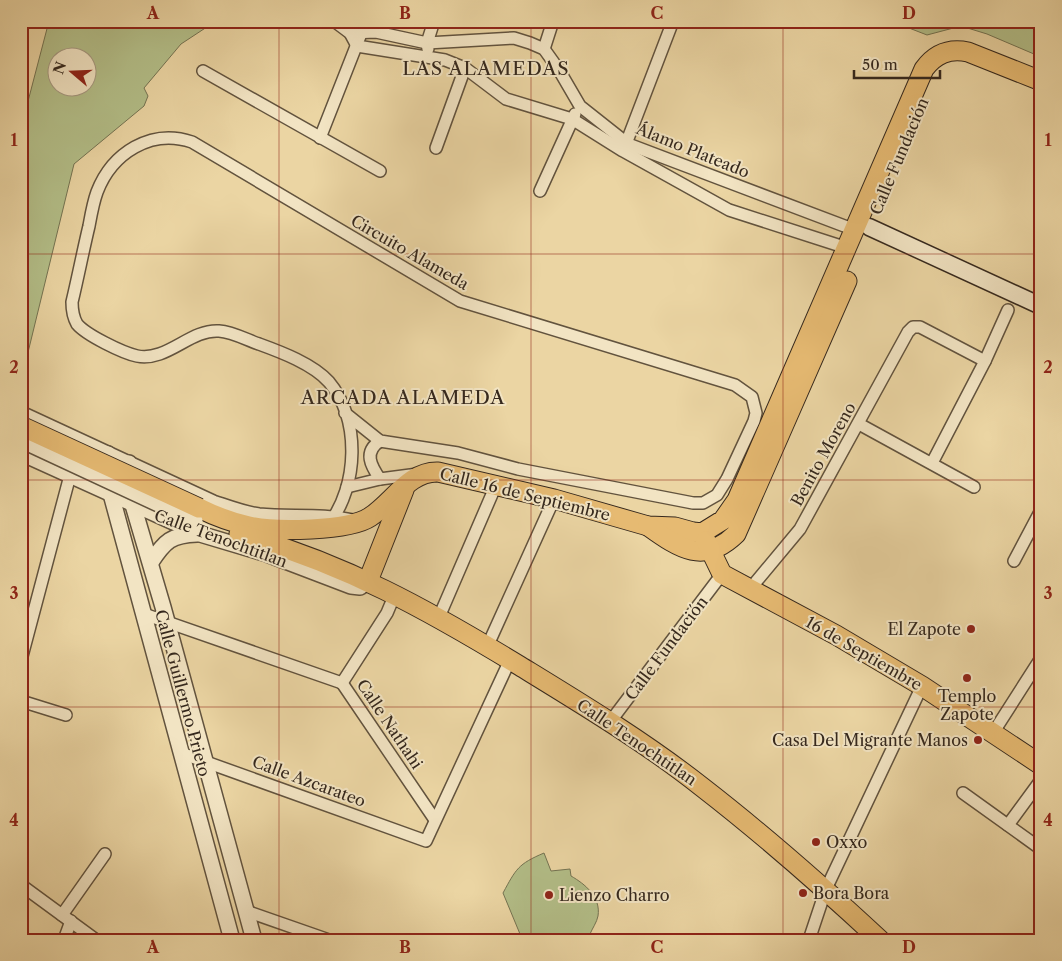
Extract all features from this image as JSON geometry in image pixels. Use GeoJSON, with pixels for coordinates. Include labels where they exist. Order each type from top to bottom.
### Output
{"type":"FeatureCollection","features":[{"type":"Feature","properties":{"kind":"main road"},"geometry":{"type":"LineString","coordinates":[[948,51],[956,49],[968,52],[1041,81]]}},
{"type":"Feature","properties":{"kind":"main road","name":"Calle Fundación"},"geometry":{"type":"LineString","coordinates":[[710,552],[724,545],[736,534],[831,319],[856,237],[882,167],[924,69],[932,58],[948,51]]}},
{"type":"Feature","properties":{"kind":"main road","name":"Calle Fundación"},"geometry":{"type":"LineString","coordinates":[[702,533],[723,520],[737,500],[856,237],[937,67],[948,51]]}},
{"type":"Feature","properties":{"kind":"main road"},"geometry":{"type":"LineString","coordinates":[[856,237],[1041,306]]}},
{"type":"Feature","properties":{"kind":"main road","name":"Calle Tenochtitlan"},"geometry":{"type":"LineString","coordinates":[[21,426],[198,521],[272,543],[368,580],[439,617],[610,722],[701,786],[826,889],[880,940]]}},
{"type":"Feature","properties":{"kind":"main road","name":"Calle 16 de Septiembre"},"geometry":{"type":"LineString","coordinates":[[413,480],[438,472],[554,499],[648,526]]}},
{"type":"Feature","properties":{"kind":"main road"},"geometry":{"type":"LineString","coordinates":[[198,521],[225,520],[252,527],[365,520],[413,480]]}},
{"type":"Feature","properties":{"kind":"main road"},"geometry":{"type":"LineString","coordinates":[[368,580],[383,542],[413,480]]}},
{"type":"Feature","properties":{"kind":"main road"},"geometry":{"type":"LineString","coordinates":[[648,526],[675,527],[702,533],[722,574]]}},
{"type":"Feature","properties":{"kind":"main road"},"geometry":{"type":"LineString","coordinates":[[648,526],[670,542],[693,550],[710,552]]}},
{"type":"Feature","properties":{"kind":"main road","name":"16 de Septiembre"},"geometry":{"type":"LineString","coordinates":[[722,574],[922,686],[1041,765]]}},
{"type":"Feature","properties":{"kind":"street"},"geometry":{"type":"LineString","coordinates":[[334,21],[350,33],[357,46]]}},
{"type":"Feature","properties":{"kind":"street"},"geometry":{"type":"LineString","coordinates":[[428,56],[427,43],[434,21]]}},
{"type":"Feature","properties":{"kind":"street"},"geometry":{"type":"LineString","coordinates":[[350,33],[364,26],[427,43],[514,38],[544,49],[554,21]]}},
{"type":"Feature","properties":{"kind":"street"},"geometry":{"type":"LineString","coordinates":[[626,147],[672,21]]}},
{"type":"Feature","properties":{"kind":"street"},"geometry":{"type":"LineString","coordinates":[[320,138],[364,26]]}},
{"type":"Feature","properties":{"kind":"street","name":"Álamo Plateado"},"geometry":{"type":"LineString","coordinates":[[357,46],[428,56],[465,68],[506,99],[572,119],[626,147],[729,210],[856,237]]}},
{"type":"Feature","properties":{"kind":"street","name":"Álamo Plateado"},"geometry":{"type":"LineString","coordinates":[[544,49],[560,70],[580,106],[626,147],[856,237]]}},
{"type":"Feature","properties":{"kind":"street"},"geometry":{"type":"LineString","coordinates":[[436,148],[465,68]]}},
{"type":"Feature","properties":{"kind":"street"},"geometry":{"type":"LineString","coordinates":[[204,72],[380,171]]}},
{"type":"Feature","properties":{"kind":"street"},"geometry":{"type":"LineString","coordinates":[[540,192],[572,119],[580,106]]}},
{"type":"Feature","properties":{"kind":"street","name":"Circuito Alameda"},"geometry":{"type":"LineString","coordinates":[[330,523],[347,487],[352,455],[351,437],[345,413],[338,396],[320,374],[269,348],[227,332],[219,331],[202,334],[162,353],[138,356],[94,336],[83,330],[77,323],[72,312],[72,302],[96,194],[107,173],[128,151],[151,139],[169,137],[192,142],[460,301],[735,385],[752,397],[756,405],[754,421],[727,479],[717,495],[703,503],[683,502],[518,468],[458,452],[380,441],[345,413]]}},
{"type":"Feature","properties":{"kind":"street"},"geometry":{"type":"LineString","coordinates":[[932,463],[985,361],[1008,310]]}},
{"type":"Feature","properties":{"kind":"street","name":"Benito Moreno"},"geometry":{"type":"LineString","coordinates":[[750,589],[800,529],[908,332],[913,327],[920,327],[985,361]]}},
{"type":"Feature","properties":{"kind":"street","name":"Calle Tenochtitlan"},"geometry":{"type":"LineString","coordinates":[[21,414],[214,503],[238,512],[330,523]]}},
{"type":"Feature","properties":{"kind":"street"},"geometry":{"type":"LineString","coordinates":[[859,424],[974,487]]}},
{"type":"Feature","properties":{"kind":"street","name":"Calle Tenochtitlan"},"geometry":{"type":"LineString","coordinates":[[21,440],[198,521]]}},
{"type":"Feature","properties":{"kind":"street"},"geometry":{"type":"LineString","coordinates":[[21,660],[79,440]]}},
{"type":"Feature","properties":{"kind":"street"},"geometry":{"type":"LineString","coordinates":[[380,441],[373,447],[369,456],[371,466],[380,479]]}},
{"type":"Feature","properties":{"kind":"street","name":"Calle Tenochtitlan"},"geometry":{"type":"LineString","coordinates":[[21,453],[133,504],[198,521]]}},
{"type":"Feature","properties":{"kind":"street","name":"Calle Guillermo Prieto"},"geometry":{"type":"LineString","coordinates":[[108,454],[111,494],[232,940]]}},
{"type":"Feature","properties":{"kind":"street","name":"Calle Guillermo Prieto"},"geometry":{"type":"LineString","coordinates":[[129,463],[133,504],[254,940]]}},
{"type":"Feature","properties":{"kind":"street"},"geometry":{"type":"LineString","coordinates":[[347,487],[380,479],[413,480]]}},
{"type":"Feature","properties":{"kind":"street"},"geometry":{"type":"LineString","coordinates":[[439,617],[496,485]]}},
{"type":"Feature","properties":{"kind":"street"},"geometry":{"type":"LineString","coordinates":[[486,646],[554,499]]}},
{"type":"Feature","properties":{"kind":"street"},"geometry":{"type":"LineString","coordinates":[[1014,560],[1036,532],[1041,510]]}},
{"type":"Feature","properties":{"kind":"street"},"geometry":{"type":"LineString","coordinates":[[365,520],[379,528],[383,542]]}},
{"type":"Feature","properties":{"kind":"street"},"geometry":{"type":"LineString","coordinates":[[150,562],[162,544],[198,521]]}},
{"type":"Feature","properties":{"kind":"street","name":"Calle Fundación"},"geometry":{"type":"LineString","coordinates":[[610,722],[722,574]]}},
{"type":"Feature","properties":{"kind":"street","name":"Calle Nathahi"},"geometry":{"type":"LineString","coordinates":[[396,594],[387,613],[342,683],[434,820]]}},
{"type":"Feature","properties":{"kind":"street"},"geometry":{"type":"LineString","coordinates":[[144,614],[166,620],[342,683]]}},
{"type":"Feature","properties":{"kind":"street"},"geometry":{"type":"LineString","coordinates":[[993,733],[1041,658]]}},
{"type":"Feature","properties":{"kind":"street"},"geometry":{"type":"LineString","coordinates":[[434,820],[510,660]]}},
{"type":"Feature","properties":{"kind":"street"},"geometry":{"type":"LineString","coordinates":[[809,940],[826,889],[922,686]]}},
{"type":"Feature","properties":{"kind":"street"},"geometry":{"type":"LineString","coordinates":[[21,701],[66,715]]}},
{"type":"Feature","properties":{"kind":"street","name":"Calle Azcarateo"},"geometry":{"type":"LineString","coordinates":[[181,753],[426,841],[434,820]]}},
{"type":"Feature","properties":{"kind":"street"},"geometry":{"type":"LineString","coordinates":[[1008,825],[1041,780]]}},
{"type":"Feature","properties":{"kind":"street"},"geometry":{"type":"LineString","coordinates":[[963,793],[1041,849]]}},
{"type":"Feature","properties":{"kind":"street"},"geometry":{"type":"LineString","coordinates":[[64,940],[66,918],[105,854]]}},
{"type":"Feature","properties":{"kind":"street"},"geometry":{"type":"LineString","coordinates":[[21,885],[96,940]]}},
{"type":"Feature","properties":{"kind":"street"},"geometry":{"type":"LineString","coordinates":[[218,940],[226,918],[246,911],[329,940]]}},
{"type":"Feature","properties":{"kind":"green space"},"geometry":{"type":"Polygon","coordinates":[[[49,21],[216,21],[181,44],[144,88],[148,96],[144,106],[74,164],[21,381],[21,128],[49,21]]]}},
{"type":"Feature","properties":{"kind":"green space"},"geometry":{"type":"Polygon","coordinates":[[[891,21],[1041,21],[1041,57],[987,34],[961,26],[927,35],[891,21]]]}},
{"type":"Feature","properties":{"kind":"green space","name":"Lienzo Charro"},"geometry":{"type":"Polygon","coordinates":[[[544,853],[551,871],[570,869],[571,876],[582,883],[594,897],[597,903],[598,916],[590,934],[594,940],[525,940],[520,934],[503,893],[511,878],[523,864],[544,853]]]}},
{"type":"Feature","properties":{"kind":"place","name":"El Zapote"},"geometry":{"type":"Point","coordinates":[971,629]}},
{"type":"Feature","properties":{"kind":"place","name":"Templo Zapote"},"geometry":{"type":"Point","coordinates":[967,678]}},
{"type":"Feature","properties":{"kind":"place","name":"Casa Del Migrante Manos"},"geometry":{"type":"Point","coordinates":[978,740]}},
{"type":"Feature","properties":{"kind":"place","name":"Oxxo"},"geometry":{"type":"Point","coordinates":[816,842]}},
{"type":"Feature","properties":{"kind":"place","name":"Bora Bora"},"geometry":{"type":"Point","coordinates":[803,893]}},
{"type":"Feature","properties":{"kind":"place","name":"Lienzo Charro"},"geometry":{"type":"Point","coordinates":[549,895]}},
{"type":"Feature","properties":{"kind":"district","name":"LAS ALAMEDAS"},"geometry":{"type":"Point","coordinates":[486,68]}},
{"type":"Feature","properties":{"kind":"district","name":"ARCADA ALAMEDA"},"geometry":{"type":"Point","coordinates":[403,397]}}]}
